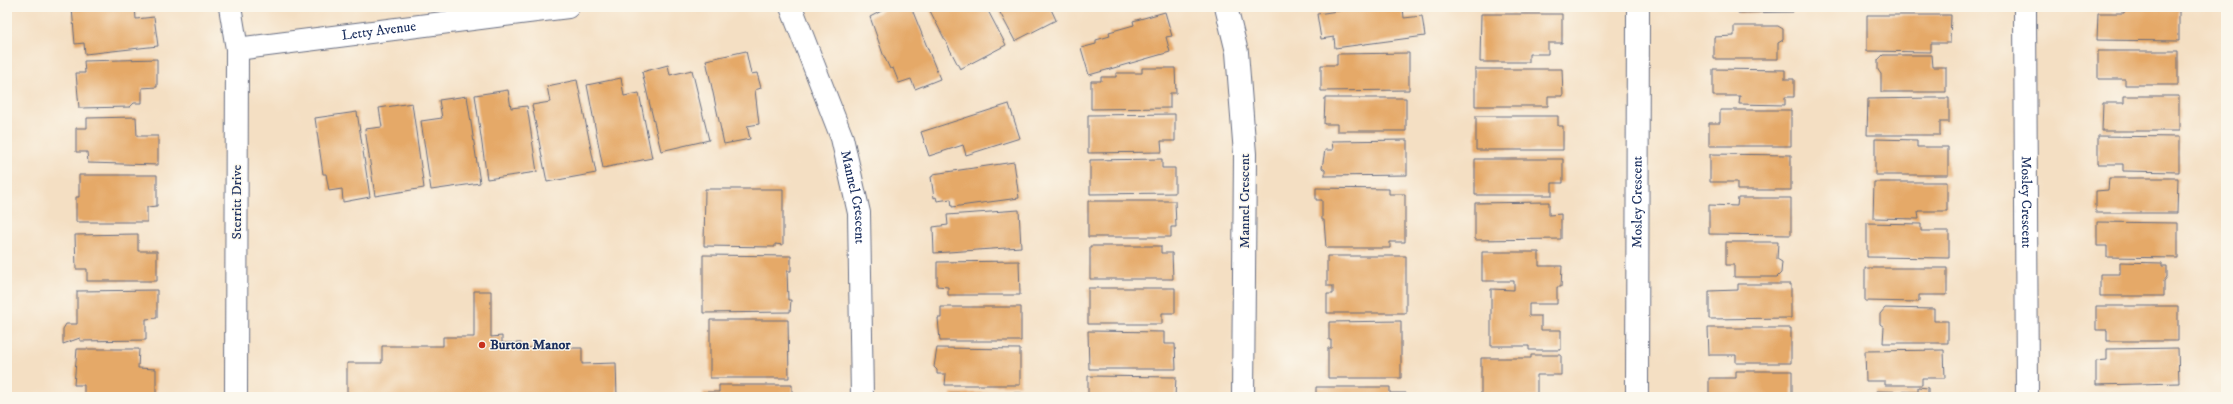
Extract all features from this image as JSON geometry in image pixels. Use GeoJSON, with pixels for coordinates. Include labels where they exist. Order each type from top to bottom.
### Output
{"type":"FeatureCollection","features":[{"type":"Feature","properties":{"kind":"street","name":"Sterritt Drive"},"geometry":{"type":"LineString","coordinates":[[230,7],[237,49],[236,397]]}},
{"type":"Feature","properties":{"kind":"street","name":"Letty Avenue"},"geometry":{"type":"LineString","coordinates":[[237,49],[568,7]]}},
{"type":"Feature","properties":{"kind":"street","name":"Mannel Crescent"},"geometry":{"type":"LineString","coordinates":[[791,7],[842,138],[859,213],[862,397]]}},
{"type":"Feature","properties":{"kind":"street","name":"Mannel Crescent"},"geometry":{"type":"LineString","coordinates":[[1226,7],[1238,52],[1245,154],[1243,397]]}},
{"type":"Feature","properties":{"kind":"street","name":"Mosley Crescent"},"geometry":{"type":"LineString","coordinates":[[1637,397],[1638,7]]}},
{"type":"Feature","properties":{"kind":"street","name":"Mosley Crescent"},"geometry":{"type":"LineString","coordinates":[[2026,7],[2027,397]]}},
{"type":"Feature","properties":{"kind":"building"},"geometry":{"type":"Polygon","coordinates":[[[135,7],[136,19],[154,17],[158,46],[85,54],[84,43],[75,44],[72,8],[135,7]]]}},
{"type":"Feature","properties":{"kind":"building"},"geometry":{"type":"Polygon","coordinates":[[[889,7],[911,7],[940,79],[915,89],[911,79],[899,83],[893,68],[890,69],[883,54],[870,17],[889,7]]]}},
{"type":"Feature","properties":{"kind":"building"},"geometry":{"type":"Polygon","coordinates":[[[928,7],[986,7],[1006,45],[960,69],[928,7]]]}},
{"type":"Feature","properties":{"kind":"building"},"geometry":{"type":"Polygon","coordinates":[[[997,7],[1050,7],[1056,20],[1015,41],[997,7]]]}},
{"type":"Feature","properties":{"kind":"building"},"geometry":{"type":"Polygon","coordinates":[[[1365,7],[1403,7],[1404,18],[1422,16],[1425,36],[1335,48],[1334,37],[1321,39],[1317,14],[1365,7]]]}},
{"type":"Feature","properties":{"kind":"building"},"geometry":{"type":"Polygon","coordinates":[[[1738,7],[1793,7],[1793,12],[1738,13],[1738,7]]]}},
{"type":"Feature","properties":{"kind":"building"},"geometry":{"type":"Polygon","coordinates":[[[2125,7],[2179,7],[2179,41],[2097,40],[2098,13],[2124,13],[2125,7]]]}},
{"type":"Feature","properties":{"kind":"building"},"geometry":{"type":"Polygon","coordinates":[[[1165,12],[1172,36],[1166,37],[1170,52],[1089,75],[1081,48],[1096,44],[1096,40],[1110,36],[1109,32],[1134,25],[1133,21],[1165,12]]]}},
{"type":"Feature","properties":{"kind":"building"},"geometry":{"type":"Polygon","coordinates":[[[1481,14],[1562,14],[1562,43],[1548,43],[1548,54],[1529,54],[1529,62],[1480,62],[1481,14]]]}},
{"type":"Feature","properties":{"kind":"building"},"geometry":{"type":"Polygon","coordinates":[[[1867,15],[1951,15],[1950,43],[1931,43],[1931,52],[1867,51],[1867,15]]]}},
{"type":"Feature","properties":{"kind":"building"},"geometry":{"type":"Polygon","coordinates":[[[1734,26],[1778,26],[1783,29],[1783,40],[1778,43],[1778,59],[1714,59],[1714,37],[1734,36],[1734,26]]]}},
{"type":"Feature","properties":{"kind":"building"},"geometry":{"type":"Polygon","coordinates":[[[746,51],[751,74],[757,73],[761,88],[755,90],[759,124],[747,126],[750,139],[724,144],[706,60],[746,51]]]}},
{"type":"Feature","properties":{"kind":"building"},"geometry":{"type":"Polygon","coordinates":[[[2098,51],[2178,51],[2178,85],[2125,85],[2125,79],[2098,79],[2098,51]]]}},
{"type":"Feature","properties":{"kind":"building"},"geometry":{"type":"Polygon","coordinates":[[[1409,53],[1409,90],[1321,91],[1321,65],[1337,65],[1337,54],[1409,53]]]}},
{"type":"Feature","properties":{"kind":"building"},"geometry":{"type":"Polygon","coordinates":[[[1883,55],[1932,55],[1933,67],[1946,67],[1946,92],[1881,92],[1881,74],[1878,70],[1878,60],[1883,55]]]}},
{"type":"Feature","properties":{"kind":"building"},"geometry":{"type":"Polygon","coordinates":[[[157,59],[157,87],[142,88],[142,103],[134,103],[130,107],[79,108],[76,73],[85,73],[84,61],[157,59]]]}},
{"type":"Feature","properties":{"kind":"building"},"geometry":{"type":"Polygon","coordinates":[[[668,65],[670,75],[692,70],[709,140],[661,151],[642,72],[668,65]]]}},
{"type":"Feature","properties":{"kind":"building"},"geometry":{"type":"Polygon","coordinates":[[[1142,68],[1175,68],[1176,93],[1170,93],[1170,108],[1091,109],[1091,81],[1101,81],[1101,77],[1116,77],[1116,73],[1142,73],[1142,68]]]}},
{"type":"Feature","properties":{"kind":"building"},"geometry":{"type":"Polygon","coordinates":[[[1475,69],[1562,69],[1563,96],[1548,96],[1548,106],[1475,106],[1475,69]]]}},
{"type":"Feature","properties":{"kind":"building"},"geometry":{"type":"Polygon","coordinates":[[[1713,69],[1785,70],[1785,79],[1794,79],[1794,97],[1785,97],[1785,105],[1739,104],[1740,96],[1713,96],[1713,69]]]}},
{"type":"Feature","properties":{"kind":"building"},"geometry":{"type":"Polygon","coordinates":[[[621,78],[624,96],[639,93],[652,158],[603,168],[587,85],[621,78]]]}},
{"type":"Feature","properties":{"kind":"building"},"geometry":{"type":"Polygon","coordinates":[[[577,80],[596,173],[547,182],[532,105],[550,102],[547,86],[577,80]]]}},
{"type":"Feature","properties":{"kind":"building"},"geometry":{"type":"Polygon","coordinates":[[[508,90],[511,108],[527,106],[537,172],[487,179],[475,95],[508,90]]]}},
{"type":"Feature","properties":{"kind":"building"},"geometry":{"type":"Polygon","coordinates":[[[467,96],[480,183],[431,190],[421,121],[442,118],[439,100],[467,96]]]}},
{"type":"Feature","properties":{"kind":"building"},"geometry":{"type":"Polygon","coordinates":[[[2124,96],[2179,96],[2179,131],[2102,131],[2103,103],[2124,103],[2124,96]]]}},
{"type":"Feature","properties":{"kind":"building"},"geometry":{"type":"Polygon","coordinates":[[[1325,98],[1406,98],[1406,131],[1337,131],[1337,124],[1324,124],[1325,98]]]}},
{"type":"Feature","properties":{"kind":"building"},"geometry":{"type":"Polygon","coordinates":[[[1949,98],[1949,122],[1940,122],[1940,135],[1867,135],[1868,99],[1949,98]]]}},
{"type":"Feature","properties":{"kind":"building"},"geometry":{"type":"Polygon","coordinates":[[[412,103],[424,188],[375,196],[365,129],[382,127],[379,108],[412,103]]]}},
{"type":"Feature","properties":{"kind":"building"},"geometry":{"type":"Polygon","coordinates":[[[1009,104],[1020,138],[966,155],[963,145],[929,156],[921,132],[1009,104]]]}},
{"type":"Feature","properties":{"kind":"building"},"geometry":{"type":"Polygon","coordinates":[[[1720,110],[1791,110],[1791,146],[1709,146],[1709,123],[1720,123],[1720,110]]]}},
{"type":"Feature","properties":{"kind":"building"},"geometry":{"type":"Polygon","coordinates":[[[357,112],[370,197],[343,202],[342,189],[329,191],[326,174],[323,174],[315,118],[357,112]]]}},
{"type":"Feature","properties":{"kind":"building"},"geometry":{"type":"Polygon","coordinates":[[[1175,114],[1175,141],[1161,141],[1162,152],[1088,153],[1088,115],[1175,114]]]}},
{"type":"Feature","properties":{"kind":"building"},"geometry":{"type":"Polygon","coordinates":[[[1476,116],[1558,116],[1558,126],[1563,126],[1563,150],[1476,150],[1476,116]]]}},
{"type":"Feature","properties":{"kind":"building"},"geometry":{"type":"Polygon","coordinates":[[[136,117],[137,136],[158,136],[158,165],[88,163],[87,152],[76,152],[76,128],[87,128],[87,118],[136,117]]]}},
{"type":"Feature","properties":{"kind":"building"},"geometry":{"type":"Polygon","coordinates":[[[8,124],[9,160],[7,160],[8,124]]]}},
{"type":"Feature","properties":{"kind":"building"},"geometry":{"type":"Polygon","coordinates":[[[2098,136],[2179,137],[2179,172],[2123,171],[2123,164],[2098,164],[2098,136]]]}},
{"type":"Feature","properties":{"kind":"building"},"geometry":{"type":"Polygon","coordinates":[[[1875,139],[1917,140],[1917,147],[1948,147],[1948,175],[1875,175],[1875,139]]]}},
{"type":"Feature","properties":{"kind":"building"},"geometry":{"type":"Polygon","coordinates":[[[1407,140],[1407,175],[1325,176],[1325,170],[1322,168],[1325,150],[1333,150],[1332,141],[1407,140]]]}},
{"type":"Feature","properties":{"kind":"building"},"geometry":{"type":"Polygon","coordinates":[[[1710,154],[1791,155],[1791,190],[1737,190],[1737,182],[1710,182],[1710,154]]]}},
{"type":"Feature","properties":{"kind":"building"},"geometry":{"type":"Polygon","coordinates":[[[1162,159],[1162,168],[1175,168],[1175,193],[1090,194],[1090,160],[1162,159]]]}},
{"type":"Feature","properties":{"kind":"building"},"geometry":{"type":"Polygon","coordinates":[[[1475,159],[1563,159],[1563,183],[1552,183],[1552,195],[1475,195],[1475,159]]]}},
{"type":"Feature","properties":{"kind":"building"},"geometry":{"type":"Polygon","coordinates":[[[1014,162],[1019,198],[952,207],[951,199],[937,201],[936,197],[934,198],[931,177],[933,174],[1014,162]]]}},
{"type":"Feature","properties":{"kind":"building"},"geometry":{"type":"Polygon","coordinates":[[[7,167],[9,167],[9,203],[7,203],[7,167]]]}},
{"type":"Feature","properties":{"kind":"building"},"geometry":{"type":"Polygon","coordinates":[[[79,175],[157,175],[157,206],[147,207],[147,222],[76,222],[76,197],[79,197],[79,175]]]}},
{"type":"Feature","properties":{"kind":"building"},"geometry":{"type":"Polygon","coordinates":[[[2109,178],[2178,178],[2177,213],[2096,213],[2096,191],[2108,190],[2109,178]]]}},
{"type":"Feature","properties":{"kind":"building"},"geometry":{"type":"Polygon","coordinates":[[[1874,182],[1947,182],[1947,211],[1918,211],[1919,219],[1873,218],[1874,182]]]}},
{"type":"Feature","properties":{"kind":"building"},"geometry":{"type":"Polygon","coordinates":[[[1316,188],[1389,189],[1389,194],[1405,194],[1405,242],[1390,242],[1390,248],[1326,248],[1324,220],[1322,220],[1322,200],[1316,200],[1316,188]]]}},
{"type":"Feature","properties":{"kind":"building"},"geometry":{"type":"Polygon","coordinates":[[[705,189],[783,189],[783,245],[775,244],[775,247],[704,246],[705,189]]]}},
{"type":"Feature","properties":{"kind":"building"},"geometry":{"type":"Polygon","coordinates":[[[1738,198],[1791,198],[1791,235],[1709,234],[1709,205],[1737,206],[1738,198]]]}},
{"type":"Feature","properties":{"kind":"building"},"geometry":{"type":"Polygon","coordinates":[[[1088,201],[1175,201],[1176,227],[1171,227],[1171,237],[1088,237],[1088,201]]]}},
{"type":"Feature","properties":{"kind":"building"},"geometry":{"type":"Polygon","coordinates":[[[1549,202],[1549,215],[1561,214],[1561,239],[1475,240],[1475,203],[1549,202]]]}},
{"type":"Feature","properties":{"kind":"building"},"geometry":{"type":"Polygon","coordinates":[[[1019,210],[1021,247],[934,253],[933,227],[948,225],[947,215],[1019,210]]]}},
{"type":"Feature","properties":{"kind":"building"},"geometry":{"type":"Polygon","coordinates":[[[2097,222],[2178,223],[2178,258],[2107,257],[2107,246],[2097,246],[2097,222]]]}},
{"type":"Feature","properties":{"kind":"building"},"geometry":{"type":"Polygon","coordinates":[[[1867,223],[1921,224],[1921,231],[1949,231],[1949,258],[1867,257],[1867,223]]]}},
{"type":"Feature","properties":{"kind":"building"},"geometry":{"type":"Polygon","coordinates":[[[138,234],[138,251],[157,251],[157,281],[87,281],[87,269],[76,269],[75,235],[138,234]]]}},
{"type":"Feature","properties":{"kind":"building"},"geometry":{"type":"Polygon","coordinates":[[[1726,242],[1778,242],[1777,259],[1782,262],[1781,273],[1777,277],[1734,277],[1734,265],[1726,265],[1726,242]]]}},
{"type":"Feature","properties":{"kind":"building"},"geometry":{"type":"Polygon","coordinates":[[[1090,246],[1161,246],[1161,253],[1172,253],[1173,279],[1090,279],[1090,246]]]}},
{"type":"Feature","properties":{"kind":"building"},"geometry":{"type":"Polygon","coordinates":[[[7,251],[9,251],[9,287],[7,287],[7,251]]]}},
{"type":"Feature","properties":{"kind":"building"},"geometry":{"type":"Polygon","coordinates":[[[1482,252],[1539,252],[1539,266],[1562,266],[1561,287],[1557,287],[1557,304],[1529,304],[1529,316],[1541,316],[1541,330],[1561,330],[1561,350],[1529,350],[1529,346],[1491,346],[1491,289],[1514,290],[1514,281],[1482,281],[1482,252]]]}},
{"type":"Feature","properties":{"kind":"building"},"geometry":{"type":"Polygon","coordinates":[[[703,255],[791,256],[791,271],[787,271],[788,300],[791,300],[790,312],[703,313],[703,255]]]}},
{"type":"Feature","properties":{"kind":"building"},"geometry":{"type":"Polygon","coordinates":[[[1327,256],[1406,256],[1406,313],[1327,313],[1327,294],[1333,294],[1333,286],[1327,286],[1327,256]]]}},
{"type":"Feature","properties":{"kind":"building"},"geometry":{"type":"Polygon","coordinates":[[[1019,261],[1020,295],[948,295],[948,287],[937,286],[937,262],[1019,261]]]}},
{"type":"Feature","properties":{"kind":"building"},"geometry":{"type":"Polygon","coordinates":[[[2120,262],[2162,263],[2162,266],[2167,266],[2167,277],[2164,281],[2164,296],[2100,296],[2100,274],[2120,274],[2120,262]]]}},
{"type":"Feature","properties":{"kind":"building"},"geometry":{"type":"Polygon","coordinates":[[[1865,268],[1947,268],[1947,295],[1919,295],[1919,302],[1865,301],[1865,268]]]}},
{"type":"Feature","properties":{"kind":"building"},"geometry":{"type":"Polygon","coordinates":[[[1738,284],[1791,284],[1791,318],[1709,319],[1709,291],[1738,290],[1738,284]]]}},
{"type":"Feature","properties":{"kind":"building"},"geometry":{"type":"Polygon","coordinates":[[[1088,288],[1175,288],[1175,313],[1162,313],[1162,324],[1088,324],[1088,288]]]}},
{"type":"Feature","properties":{"kind":"building"},"geometry":{"type":"Polygon","coordinates":[[[157,290],[157,318],[146,319],[146,340],[80,341],[80,338],[63,344],[63,329],[66,324],[77,324],[77,291],[157,290]]]}},
{"type":"Feature","properties":{"kind":"building","name":"Burton Manor"},"geometry":{"type":"Polygon","coordinates":[[[474,291],[491,291],[491,337],[502,336],[502,343],[521,343],[521,348],[582,348],[582,364],[616,363],[617,397],[347,397],[347,363],[382,363],[382,346],[443,346],[443,337],[474,337],[474,291]]]}},
{"type":"Feature","properties":{"kind":"building"},"geometry":{"type":"Polygon","coordinates":[[[2096,306],[2178,306],[2178,341],[2107,341],[2107,330],[2096,330],[2096,306]]]}},
{"type":"Feature","properties":{"kind":"building"},"geometry":{"type":"Polygon","coordinates":[[[941,307],[1021,307],[1021,341],[940,341],[938,318],[941,318],[941,307]]]}},
{"type":"Feature","properties":{"kind":"building"},"geometry":{"type":"Polygon","coordinates":[[[1885,308],[1934,309],[1934,321],[1948,321],[1948,343],[1883,343],[1884,327],[1880,324],[1880,314],[1885,308]]]}},
{"type":"Feature","properties":{"kind":"building"},"geometry":{"type":"Polygon","coordinates":[[[710,320],[788,320],[789,378],[710,378],[710,320]]]}},
{"type":"Feature","properties":{"kind":"building"},"geometry":{"type":"Polygon","coordinates":[[[1401,321],[1401,378],[1328,378],[1328,348],[1331,348],[1331,340],[1329,340],[1329,322],[1401,321]]]}},
{"type":"Feature","properties":{"kind":"building"},"geometry":{"type":"Polygon","coordinates":[[[1708,328],[1791,328],[1791,363],[1736,363],[1736,355],[1709,355],[1708,328]]]}},
{"type":"Feature","properties":{"kind":"building"},"geometry":{"type":"Polygon","coordinates":[[[1088,331],[1164,332],[1164,344],[1175,344],[1176,369],[1089,369],[1088,331]]]}},
{"type":"Feature","properties":{"kind":"building"},"geometry":{"type":"Polygon","coordinates":[[[937,348],[1020,349],[1020,385],[945,385],[946,374],[937,374],[937,370],[934,367],[937,348]]]}},
{"type":"Feature","properties":{"kind":"building"},"geometry":{"type":"Polygon","coordinates":[[[2178,348],[2179,383],[2096,385],[2096,361],[2107,360],[2107,349],[2178,348]]]}},
{"type":"Feature","properties":{"kind":"building"},"geometry":{"type":"Polygon","coordinates":[[[77,349],[139,349],[138,368],[156,369],[156,397],[84,397],[84,385],[74,385],[77,349]]]}},
{"type":"Feature","properties":{"kind":"building"},"geometry":{"type":"Polygon","coordinates":[[[1944,350],[1945,378],[1922,378],[1922,385],[1885,385],[1885,381],[1866,381],[1865,351],[1944,350]]]}},
{"type":"Feature","properties":{"kind":"building"},"geometry":{"type":"Polygon","coordinates":[[[1531,355],[1561,355],[1561,375],[1537,375],[1537,397],[1481,397],[1481,358],[1531,358],[1531,355]]]}},
{"type":"Feature","properties":{"kind":"building"},"geometry":{"type":"Polygon","coordinates":[[[1736,371],[1792,371],[1792,397],[1709,397],[1709,378],[1736,378],[1736,371]]]}},
{"type":"Feature","properties":{"kind":"building"},"geometry":{"type":"Polygon","coordinates":[[[1088,376],[1176,377],[1175,397],[1088,397],[1088,376]]]}},
{"type":"Feature","properties":{"kind":"building"},"geometry":{"type":"Polygon","coordinates":[[[719,385],[792,385],[792,397],[703,397],[703,392],[719,392],[719,385]]]}},
{"type":"Feature","properties":{"kind":"building"},"geometry":{"type":"Polygon","coordinates":[[[1316,387],[1390,387],[1390,393],[1406,393],[1406,397],[1316,397],[1316,387]]]}},
{"type":"Feature","properties":{"kind":"building"},"geometry":{"type":"Polygon","coordinates":[[[1918,387],[1928,388],[1928,397],[1876,397],[1876,391],[1918,392],[1918,387]]]}},
{"type":"Feature","properties":{"kind":"building"},"geometry":{"type":"Polygon","coordinates":[[[951,393],[1021,393],[1021,397],[951,397],[951,393]]]}},
{"type":"Feature","properties":{"kind":"place","name":"Burton Manor"},"geometry":{"type":"Point","coordinates":[482,345]}}]}
